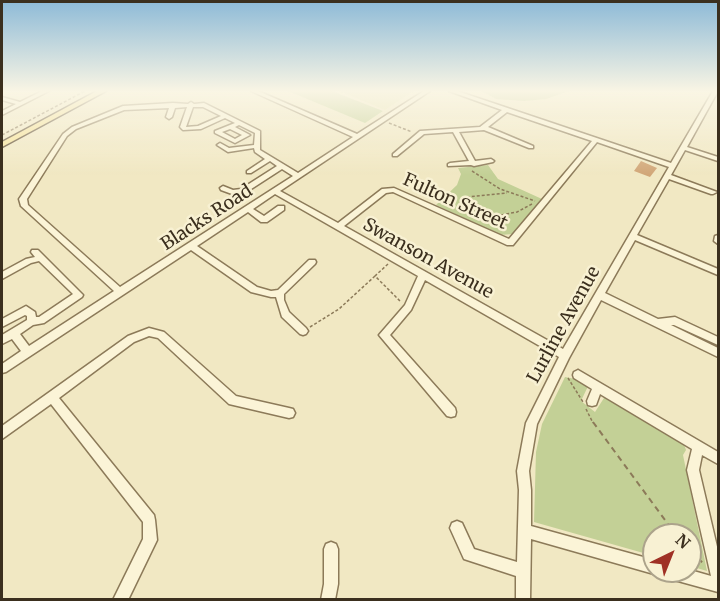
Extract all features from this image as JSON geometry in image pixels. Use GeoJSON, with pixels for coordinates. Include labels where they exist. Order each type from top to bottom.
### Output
{"type":"FeatureCollection","features":[{"type":"Feature","properties":{"kind":"main road"},"geometry":{"type":"LineString","coordinates":[[2,140],[41,119]]}},
{"type":"Feature","properties":{"kind":"main road"},"geometry":{"type":"LineString","coordinates":[[2,146],[51,119]]}},
{"type":"Feature","properties":{"kind":"street"},"geometry":{"type":"LineString","coordinates":[[96,119],[74,128],[65,135],[23,199],[25,206],[120,292]]}},
{"type":"Feature","properties":{"kind":"street"},"geometry":{"type":"LineString","coordinates":[[186,119],[183,127],[185,129],[200,128],[219,119]]}},
{"type":"Feature","properties":{"kind":"street"},"geometry":{"type":"LineString","coordinates":[[232,119],[258,132],[256,146],[261,155],[299,176]]}},
{"type":"Feature","properties":{"kind":"street"},"geometry":{"type":"LineString","coordinates":[[317,119],[358,137]]}},
{"type":"Feature","properties":{"kind":"street","name":"Blacks Road"},"geometry":{"type":"LineString","coordinates":[[2,369],[385,119]]}},
{"type":"Feature","properties":{"kind":"street"},"geometry":{"type":"LineString","coordinates":[[484,128],[495,119]]}},
{"type":"Feature","properties":{"kind":"street"},"geometry":{"type":"LineString","coordinates":[[533,119],[673,166]]}},
{"type":"Feature","properties":{"kind":"street","name":"Lurline Avenue"},"geometry":{"type":"LineString","coordinates":[[524,600],[523,471],[526,443],[532,423],[566,355],[701,119]]}},
{"type":"Feature","properties":{"kind":"street"},"geometry":{"type":"LineString","coordinates":[[231,127],[240,123]]}},
{"type":"Feature","properties":{"kind":"street"},"geometry":{"type":"LineString","coordinates":[[395,155],[422,132],[456,132],[484,128],[531,147]]}},
{"type":"Feature","properties":{"kind":"street"},"geometry":{"type":"LineString","coordinates":[[456,132],[471,165]]}},
{"type":"Feature","properties":{"kind":"street","name":"Fulton Street"},"geometry":{"type":"LineString","coordinates":[[338,227],[384,191],[394,190],[510,243],[596,140]]}},
{"type":"Feature","properties":{"kind":"street"},"geometry":{"type":"LineString","coordinates":[[220,145],[228,150],[256,146]]}},
{"type":"Feature","properties":{"kind":"street"},"geometry":{"type":"LineString","coordinates":[[684,148],[718,159]]}},
{"type":"Feature","properties":{"kind":"street"},"geometry":{"type":"LineString","coordinates":[[249,172],[269,159]]}},
{"type":"Feature","properties":{"kind":"street"},"geometry":{"type":"LineString","coordinates":[[450,165],[491,162]]}},
{"type":"Feature","properties":{"kind":"street"},"geometry":{"type":"LineString","coordinates":[[223,188],[232,192],[243,191],[282,166]]}},
{"type":"Feature","properties":{"kind":"street"},"geometry":{"type":"LineString","coordinates":[[667,177],[713,192]]}},
{"type":"Feature","properties":{"kind":"street","name":"Swanson Avenue"},"geometry":{"type":"LineString","coordinates":[[275,191],[566,355]]}},
{"type":"Feature","properties":{"kind":"street"},"geometry":{"type":"LineString","coordinates":[[248,209],[264,220],[281,208]]}},
{"type":"Feature","properties":{"kind":"street"},"geometry":{"type":"LineString","coordinates":[[634,237],[718,272]]}},
{"type":"Feature","properties":{"kind":"street"},"geometry":{"type":"LineString","coordinates":[[192,246],[254,290],[280,293]]}},
{"type":"Feature","properties":{"kind":"street"},"geometry":{"type":"LineString","coordinates":[[2,276],[38,255],[80,296],[41,320],[30,322],[2,340]]}},
{"type":"Feature","properties":{"kind":"street"},"geometry":{"type":"LineString","coordinates":[[306,329],[285,314],[280,293],[312,262]]}},
{"type":"Feature","properties":{"kind":"street"},"geometry":{"type":"LineString","coordinates":[[423,275],[404,314],[384,335],[451,412]]}},
{"type":"Feature","properties":{"kind":"street"},"geometry":{"type":"LineString","coordinates":[[600,295],[718,354]]}},
{"type":"Feature","properties":{"kind":"street"},"geometry":{"type":"LineString","coordinates":[[2,323],[26,310],[32,315],[30,322]]}},
{"type":"Feature","properties":{"kind":"street"},"geometry":{"type":"LineString","coordinates":[[656,322],[675,321],[718,341]]}},
{"type":"Feature","properties":{"kind":"street"},"geometry":{"type":"LineString","coordinates":[[14,332],[28,352]]}},
{"type":"Feature","properties":{"kind":"street"},"geometry":{"type":"LineString","coordinates":[[2,434],[131,339],[149,332],[161,335],[232,400],[289,413]]}},
{"type":"Feature","properties":{"kind":"street"},"geometry":{"type":"LineString","coordinates":[[573,377],[598,387],[718,458]]}},
{"type":"Feature","properties":{"kind":"street"},"geometry":{"type":"LineString","coordinates":[[592,401],[598,387]]}},
{"type":"Feature","properties":{"kind":"street"},"geometry":{"type":"LineString","coordinates":[[52,398],[149,520],[150,540],[120,600]]}},
{"type":"Feature","properties":{"kind":"street"},"geometry":{"type":"LineString","coordinates":[[698,446],[693,470],[718,578]]}},
{"type":"Feature","properties":{"kind":"street"},"geometry":{"type":"LineString","coordinates":[[457,528],[469,554],[523,571]]}},
{"type":"Feature","properties":{"kind":"street"},"geometry":{"type":"LineString","coordinates":[[524,531],[642,564]]}},
{"type":"Feature","properties":{"kind":"street"},"geometry":{"type":"LineString","coordinates":[[328,600],[331,584],[331,549]]}},
{"type":"Feature","properties":{"kind":"street"},"geometry":{"type":"LineString","coordinates":[[702,581],[718,585]]}},
{"type":"Feature","properties":{"kind":"path"},"geometry":{"type":"LineString","coordinates":[[2,135],[32,119]]}},
{"type":"Feature","properties":{"kind":"path"},"geometry":{"type":"LineString","coordinates":[[389,123],[413,132]]}},
{"type":"Feature","properties":{"kind":"path"},"geometry":{"type":"LineString","coordinates":[[471,165],[487,182],[511,194],[536,201]]}},
{"type":"Feature","properties":{"kind":"path"},"geometry":{"type":"LineString","coordinates":[[457,208],[460,202],[473,195],[511,194]]}},
{"type":"Feature","properties":{"kind":"path"},"geometry":{"type":"LineString","coordinates":[[447,206],[510,214],[540,198]]}},
{"type":"Feature","properties":{"kind":"path"},"geometry":{"type":"LineString","coordinates":[[306,329],[339,309],[390,263]]}},
{"type":"Feature","properties":{"kind":"path"},"geometry":{"type":"LineString","coordinates":[[375,276],[401,303]]}},
{"type":"Feature","properties":{"kind":"path"},"geometry":{"type":"LineString","coordinates":[[573,377],[597,430],[667,523]]}},
{"type":"Feature","properties":{"kind":"path"},"geometry":{"type":"LineString","coordinates":[[702,562],[708,568]]}},
{"type":"Feature","properties":{"kind":"green space"},"geometry":{"type":"Polygon","coordinates":[[[355,119],[371,119],[365,123],[355,119]]]}},
{"type":"Feature","properties":{"kind":"green space"},"geometry":{"type":"Polygon","coordinates":[[[488,165],[498,179],[542,199],[513,234],[500,235],[436,205],[457,185],[461,174],[458,168],[488,165]]]}},
{"type":"Feature","properties":{"kind":"green space"},"geometry":{"type":"Polygon","coordinates":[[[565,377],[590,382],[581,401],[595,412],[604,398],[611,395],[681,436],[686,450],[683,455],[697,523],[642,523],[642,553],[534,522],[536,452],[542,424],[565,377]]]}},
{"type":"Feature","properties":{"kind":"green space"},"geometry":{"type":"Polygon","coordinates":[[[702,547],[707,571],[702,570],[702,547]]]}},
{"type":"Feature","properties":{"kind":"building"},"geometry":{"type":"Polygon","coordinates":[[[641,161],[657,168],[650,177],[634,171],[641,161]]]}}]}
